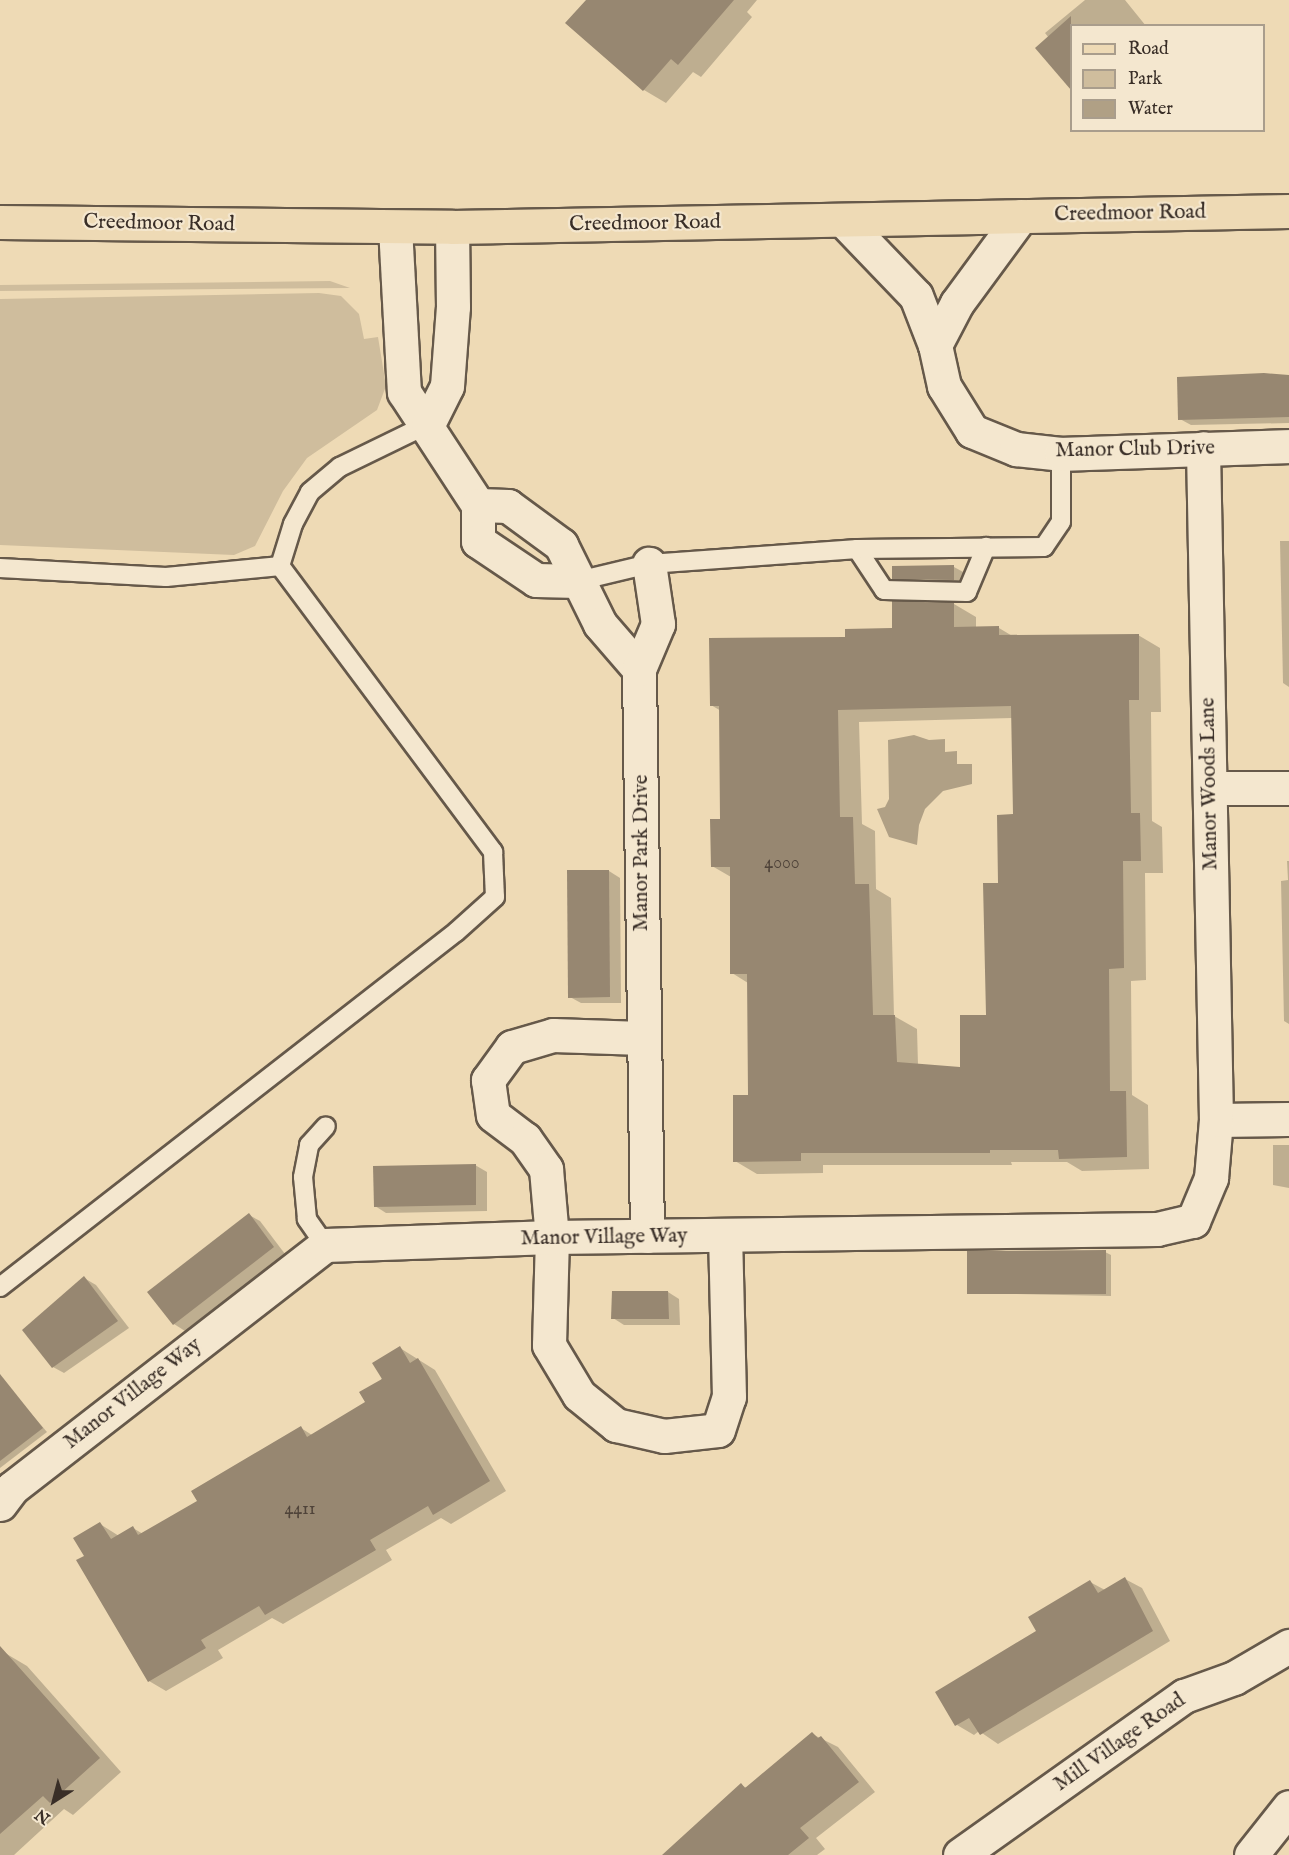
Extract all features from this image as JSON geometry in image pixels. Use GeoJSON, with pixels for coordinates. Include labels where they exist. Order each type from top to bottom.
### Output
{"type":"FeatureCollection","features":[{"type":"Feature","properties":{"kind":"main road","name":"Creedmoor Road"},"geometry":{"type":"LineString","coordinates":[[0,222],[452,227],[1289,211]]}},
{"type":"Feature","properties":{"kind":"street"},"geometry":{"type":"LineString","coordinates":[[935,345],[957,303],[1021,216]]}},
{"type":"Feature","properties":{"kind":"street","name":"Manor Club Drive"},"geometry":{"type":"LineString","coordinates":[[843,219],[916,296],[935,345],[944,386],[972,431],[1016,449],[1061,454],[1289,446]]}},
{"type":"Feature","properties":{"kind":"street"},"geometry":{"type":"LineString","coordinates":[[395,226],[404,392],[428,424],[477,505],[478,542],[536,580],[578,581]]}},
{"type":"Feature","properties":{"kind":"street"},"geometry":{"type":"LineString","coordinates":[[428,424],[447,386],[453,307],[452,227]]}},
{"type":"Feature","properties":{"kind":"street","name":"Manor Woods Lane"},"geometry":{"type":"LineString","coordinates":[[1203,448],[1216,1120]]}},
{"type":"Feature","properties":{"kind":"street"},"geometry":{"type":"LineString","coordinates":[[477,505],[508,506],[561,545],[600,624],[639,669]]}},
{"type":"Feature","properties":{"kind":"street","name":"Manor Park Drive"},"geometry":{"type":"LineString","coordinates":[[647,1236],[642,1038],[639,669],[658,624],[649,564]]}},
{"type":"Feature","properties":{"kind":"street"},"geometry":{"type":"LineString","coordinates":[[1210,788],[1289,788]]}},
{"type":"Feature","properties":{"kind":"street"},"geometry":{"type":"LineString","coordinates":[[642,1038],[553,1035],[512,1047],[488,1080],[493,1115],[525,1139],[546,1169],[552,1238],[549,1345],[579,1395],[616,1425],[664,1436],[718,1430],[729,1397],[725,1238]]}},
{"type":"Feature","properties":{"kind":"street"},"geometry":{"type":"LineString","coordinates":[[1216,1120],[1289,1119]]}},
{"type":"Feature","properties":{"kind":"street","name":"Manor Village Way"},"geometry":{"type":"LineString","coordinates":[[0,1504],[12,1488],[325,1245],[647,1236],[725,1238],[1157,1229],[1193,1221],[1211,1178],[1216,1120]]}},
{"type":"Feature","properties":{"kind":"street","name":"Mill Village Road"},"geometry":{"type":"LineString","coordinates":[[960,1855],[1184,1696],[1234,1678],[1289,1646]]}},
{"type":"Feature","properties":{"kind":"street"},"geometry":{"type":"LineString","coordinates":[[1251,1855],[1289,1808]]}},
{"type":"Feature","properties":{"kind":"lane"},"geometry":{"type":"LineString","coordinates":[[280,566],[293,524],[310,492],[340,466],[428,424]]}},
{"type":"Feature","properties":{"kind":"lane"},"geometry":{"type":"LineString","coordinates":[[578,581],[649,564],[857,549],[1044,547],[1061,522],[1061,454]]}},
{"type":"Feature","properties":{"kind":"lane"},"geometry":{"type":"LineString","coordinates":[[857,549],[884,590],[967,592],[986,547]]}},
{"type":"Feature","properties":{"kind":"lane"},"geometry":{"type":"LineString","coordinates":[[0,568],[166,577],[280,566]]}},
{"type":"Feature","properties":{"kind":"lane"},"geometry":{"type":"LineString","coordinates":[[0,1287],[447,939],[495,897],[493,852],[280,566]]}},
{"type":"Feature","properties":{"kind":"lane"},"geometry":{"type":"LineString","coordinates":[[325,1245],[307,1219],[303,1177],[309,1145],[326,1126]]}},
{"type":"Feature","properties":{"kind":"green space"},"geometry":{"type":"Polygon","coordinates":[[[330,281],[350,288],[0,291],[0,285],[330,281]]]}},
{"type":"Feature","properties":{"kind":"green space"},"geometry":{"type":"Polygon","coordinates":[[[319,293],[341,296],[359,314],[364,339],[378,337],[386,386],[377,410],[307,458],[283,491],[255,546],[234,555],[0,545],[0,299],[319,293]]]}},
{"type":"Feature","properties":{"kind":"water"},"geometry":{"type":"Polygon","coordinates":[[[914,735],[929,740],[945,739],[945,752],[957,751],[957,764],[972,764],[972,784],[943,791],[925,809],[919,825],[917,845],[889,837],[877,809],[885,807],[889,799],[888,740],[914,735]]]}},
{"type":"Feature","properties":{"kind":"building"},"geometry":{"type":"Polygon","coordinates":[[[586,0],[734,0],[678,65],[671,59],[643,91],[565,23],[586,0]]]}},
{"type":"Feature","properties":{"kind":"building"},"geometry":{"type":"Polygon","coordinates":[[[1071,16],[1070,89],[1035,48],[1071,16]]]}},
{"type":"Feature","properties":{"kind":"building"},"geometry":{"type":"Polygon","coordinates":[[[1264,373],[1289,375],[1289,417],[1178,420],[1177,377],[1264,373]]]}},
{"type":"Feature","properties":{"kind":"building"},"geometry":{"type":"Polygon","coordinates":[[[954,565],[954,580],[892,579],[892,566],[954,565]]]}},
{"type":"Feature","properties":{"kind":"building"},"geometry":{"type":"Polygon","coordinates":[[[892,601],[954,603],[954,627],[999,626],[999,635],[1139,634],[1139,700],[1129,700],[1131,813],[1140,813],[1141,861],[1123,861],[1124,968],[1109,969],[1110,1091],[1126,1091],[1127,1157],[1059,1159],[1058,1150],[990,1150],[990,1153],[801,1153],[801,1161],[733,1162],[733,1095],[748,1095],[747,974],[730,974],[730,867],[711,867],[710,819],[720,819],[719,706],[710,706],[709,638],[845,637],[845,629],[892,628],[892,601]],[[1011,706],[838,710],[840,817],[853,817],[855,884],[869,884],[873,1015],[895,1015],[897,1062],[960,1067],[960,1015],[986,1015],[983,883],[998,883],[997,815],[1013,814],[1011,706]]]}},
{"type":"Feature","properties":{"kind":"building"},"geometry":{"type":"Polygon","coordinates":[[[567,870],[609,870],[610,997],[568,998],[567,870]]]}},
{"type":"Feature","properties":{"kind":"building"},"geometry":{"type":"Polygon","coordinates":[[[476,1164],[476,1205],[374,1207],[373,1166],[476,1164]]]}},
{"type":"Feature","properties":{"kind":"building"},"geometry":{"type":"Polygon","coordinates":[[[249,1213],[274,1247],[173,1325],[147,1292],[249,1213]]]}},
{"type":"Feature","properties":{"kind":"building"},"geometry":{"type":"Polygon","coordinates":[[[1106,1250],[1106,1294],[967,1294],[967,1251],[1106,1250]]]}},
{"type":"Feature","properties":{"kind":"building"},"geometry":{"type":"Polygon","coordinates":[[[84,1276],[118,1321],[52,1368],[22,1330],[84,1276]]]}},
{"type":"Feature","properties":{"kind":"building"},"geometry":{"type":"Polygon","coordinates":[[[612,1291],[668,1291],[669,1319],[611,1319],[612,1291]]]}},
{"type":"Feature","properties":{"kind":"building"},"geometry":{"type":"Polygon","coordinates":[[[400,1346],[410,1363],[418,1358],[490,1481],[433,1515],[428,1506],[370,1540],[376,1550],[265,1615],[259,1606],[201,1640],[206,1648],[148,1682],[76,1560],[84,1556],[73,1538],[100,1522],[111,1539],[133,1526],[138,1535],[197,1501],[191,1491],[301,1426],[307,1437],[365,1402],[359,1392],[382,1379],[372,1363],[400,1346]]]}},
{"type":"Feature","properties":{"kind":"building"},"geometry":{"type":"Polygon","coordinates":[[[0,1374],[43,1428],[0,1461],[0,1374]]]}},
{"type":"Feature","properties":{"kind":"building"},"geometry":{"type":"Polygon","coordinates":[[[1125,1577],[1153,1631],[980,1735],[969,1718],[955,1726],[935,1692],[1036,1631],[1028,1617],[1090,1580],[1098,1593],[1125,1577]]]}},
{"type":"Feature","properties":{"kind":"building"},"geometry":{"type":"Polygon","coordinates":[[[0,1646],[100,1758],[50,1803],[43,1796],[0,1834],[0,1646]]]}},
{"type":"Feature","properties":{"kind":"building"},"geometry":{"type":"Polygon","coordinates":[[[812,1732],[818,1738],[821,1736],[859,1782],[800,1828],[809,1838],[788,1855],[662,1855],[741,1783],[745,1788],[812,1732]]]}}]}
